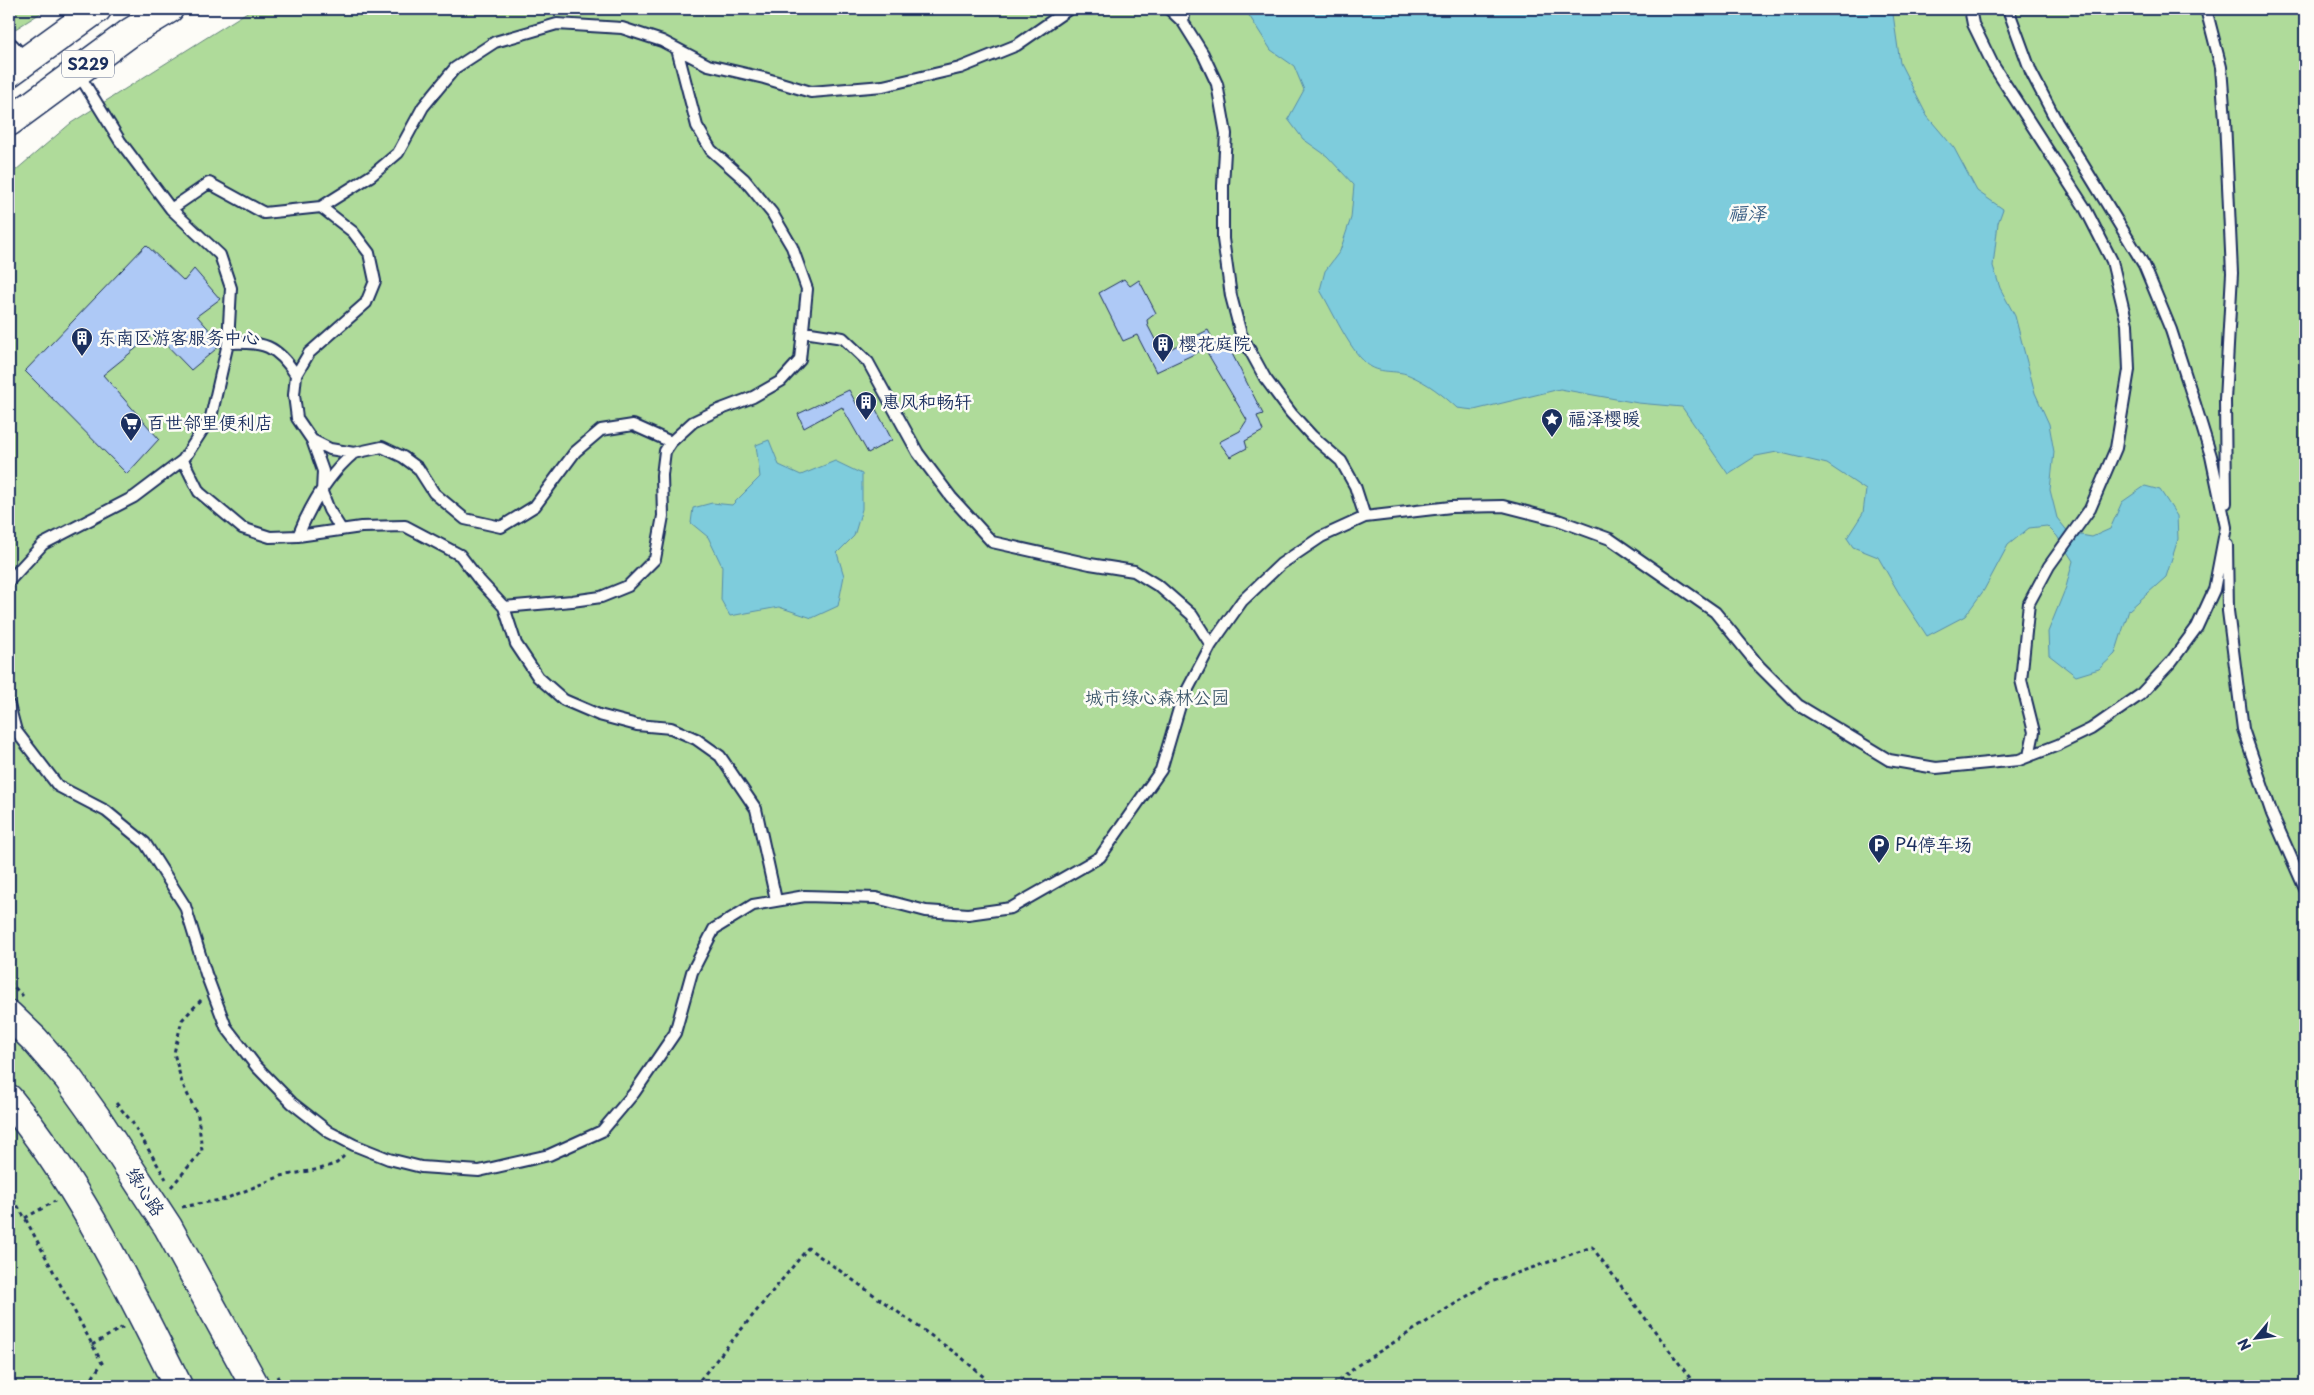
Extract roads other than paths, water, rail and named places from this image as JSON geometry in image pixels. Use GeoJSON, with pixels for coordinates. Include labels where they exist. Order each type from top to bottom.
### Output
{"type":"FeatureCollection","features":[{"type":"Feature","properties":{"kind":"main road","name":"S229"},"geometry":{"type":"LineString","coordinates":[[13,62],[97,9]]}},
{"type":"Feature","properties":{"kind":"main road","name":"S229"},"geometry":{"type":"LineString","coordinates":[[9,122],[131,32],[169,9]]}},
{"type":"Feature","properties":{"kind":"main road","name":"绿心路"},"geometry":{"type":"LineString","coordinates":[[9,1015],[34,1039],[68,1078],[96,1117],[168,1226],[255,1386]]}},
{"type":"Feature","properties":{"kind":"main road"},"geometry":{"type":"LineString","coordinates":[[9,1100],[48,1149],[74,1188],[111,1252],[178,1386]]}},
{"type":"Feature","properties":{"kind":"lane"},"geometry":{"type":"LineString","coordinates":[[171,209],[209,183],[264,213],[321,207],[372,175],[398,153],[423,107],[455,68],[495,42],[557,24],[622,28],[662,41],[708,65],[764,78],[811,92],[883,86],[960,68],[1017,45],[1069,9]]}},
{"type":"Feature","properties":{"kind":"lane"},"geometry":{"type":"LineString","coordinates":[[1169,9],[1183,22],[1203,54],[1217,84],[1226,134],[1223,186],[1223,239],[1231,296],[1241,334],[1266,378],[1291,413],[1312,436],[1340,461],[1355,486],[1365,517]]}},
{"type":"Feature","properties":{"kind":"lane"},"geometry":{"type":"LineString","coordinates":[[1183,22],[1185,9]]}},
{"type":"Feature","properties":{"kind":"lane"},"geometry":{"type":"LineString","coordinates":[[1970,9],[1973,24],[1992,65],[2086,208],[2112,261],[2127,324],[2129,370],[2116,448],[2090,509],[2049,566],[2029,603],[2020,680],[2034,732],[2029,756]]}},
{"type":"Feature","properties":{"kind":"lane"},"geometry":{"type":"LineString","coordinates":[[9,704],[16,730],[58,786],[106,811],[145,843],[185,906],[226,1027],[256,1066],[292,1103],[329,1132],[354,1145],[389,1159],[421,1167],[479,1171],[549,1155],[602,1130],[634,1093],[675,1033],[692,972],[714,929],[753,906],[776,900],[805,896],[876,898],[926,912],[968,914],[1011,908],[1100,857],[1161,770],[1181,702],[1211,645],[1242,601],[1281,564],[1322,538],[1365,517],[1451,507],[1503,506],[1567,524],[1610,539],[1715,612],[1759,666],[1798,705],[1889,760],[1936,768],[2011,761],[2029,756],[2091,729],[2140,695],[2171,662],[2197,627],[2214,590],[2226,527],[2208,447],[2171,330],[2148,273],[2057,122],[2032,72],[2008,9]]}},
{"type":"Feature","properties":{"kind":"lane"},"geometry":{"type":"LineString","coordinates":[[2206,9],[2221,67],[2232,273],[2225,400],[2228,611],[2243,729],[2272,814],[2305,889]]}},
{"type":"Feature","properties":{"kind":"lane"},"geometry":{"type":"LineString","coordinates":[[504,607],[572,601],[601,596],[628,586],[655,559],[663,516],[662,475],[665,451],[671,442],[693,422],[753,397],[781,380],[800,360],[807,289],[792,247],[772,213],[750,186],[710,150],[697,126],[677,49]]}},
{"type":"Feature","properties":{"kind":"lane"},"geometry":{"type":"LineString","coordinates":[[9,581],[43,544],[134,497],[183,460],[210,417],[228,343],[231,288],[220,255],[171,209],[120,141],[77,72]]}},
{"type":"Feature","properties":{"kind":"lane"},"geometry":{"type":"LineString","coordinates":[[321,207],[353,232],[369,253],[375,281],[366,304],[310,353],[296,375],[294,395],[297,418],[312,440],[323,471],[322,492],[329,510],[341,529]]}},
{"type":"Feature","properties":{"kind":"lane"},"geometry":{"type":"LineString","coordinates":[[804,332],[843,338],[868,362],[918,453],[950,496],[992,542],[1090,564],[1134,571],[1160,587],[1192,615],[1211,645]]}},
{"type":"Feature","properties":{"kind":"lane"},"geometry":{"type":"LineString","coordinates":[[228,343],[251,341],[268,347],[285,358],[296,375]]}},
{"type":"Feature","properties":{"kind":"lane"},"geometry":{"type":"LineString","coordinates":[[312,440],[330,449],[354,452],[382,447],[403,457],[418,468],[434,493],[465,519],[501,527],[535,506],[575,452],[601,430],[633,425],[671,442]]}},
{"type":"Feature","properties":{"kind":"lane"},"geometry":{"type":"LineString","coordinates":[[298,536],[306,516],[322,492],[342,463],[354,452]]}},
{"type":"Feature","properties":{"kind":"lane"},"geometry":{"type":"LineString","coordinates":[[183,460],[199,492],[242,528],[270,537],[298,536],[341,529],[405,526],[460,555],[480,581],[504,607],[516,644],[538,677],[564,700],[599,716],[637,725],[670,728],[696,739],[720,756],[756,809],[776,900]]}},
{"type":"Feature","properties":{"kind":"water","name":"福泽"},"geometry":{"type":"Polygon","coordinates":[[[1245,9],[1890,9],[1893,14],[1900,63],[1927,116],[1954,148],[1977,191],[2003,209],[1998,223],[1993,266],[2000,288],[2015,316],[2035,393],[2049,424],[2054,452],[2050,490],[2057,518],[2069,533],[2092,537],[2110,529],[2122,502],[2145,486],[2160,490],[2177,516],[2178,539],[2166,577],[2129,610],[2115,654],[2099,669],[2076,676],[2049,655],[2048,632],[2066,587],[2073,561],[2057,536],[2047,526],[2029,528],[2008,545],[1984,590],[1965,616],[1927,636],[1878,557],[1853,547],[1847,538],[1863,513],[1866,490],[1827,464],[1777,452],[1756,456],[1728,474],[1682,407],[1638,403],[1560,389],[1474,410],[1457,408],[1446,398],[1416,378],[1404,373],[1371,367],[1353,348],[1320,290],[1325,271],[1340,251],[1351,218],[1354,185],[1327,156],[1303,139],[1288,119],[1304,90],[1294,66],[1271,50],[1245,9]]]}},
{"type":"Feature","properties":{"kind":"water"},"geometry":{"type":"Polygon","coordinates":[[[769,440],[779,465],[801,475],[835,461],[862,474],[862,509],[854,536],[837,553],[844,576],[838,606],[812,618],[779,607],[730,616],[721,600],[722,566],[708,537],[691,523],[693,508],[712,503],[732,505],[760,477],[756,445],[769,440]]]}},
{"type":"Feature","properties":{"kind":"place","name":"东南区游客服务中心"},"geometry":{"type":"Point","coordinates":[82,357]}},
{"type":"Feature","properties":{"kind":"place","name":"樱花庭院"},"geometry":{"type":"Point","coordinates":[1163,363]}},
{"type":"Feature","properties":{"kind":"place","name":"惠风和畅轩"},"geometry":{"type":"Point","coordinates":[866,421]}},
{"type":"Feature","properties":{"kind":"place","name":"福泽樱暖"},"geometry":{"type":"Point","coordinates":[1552,438]}},
{"type":"Feature","properties":{"kind":"place","name":"百世邻里便利店"},"geometry":{"type":"Point","coordinates":[131,442]}},
{"type":"Feature","properties":{"kind":"place","name":"P4停车场"},"geometry":{"type":"Point","coordinates":[1879,864]}},
{"type":"Feature","properties":{"kind":"park label","name":"城市绿心森林公园"},"geometry":{"type":"Point","coordinates":[1157,698]}}]}
